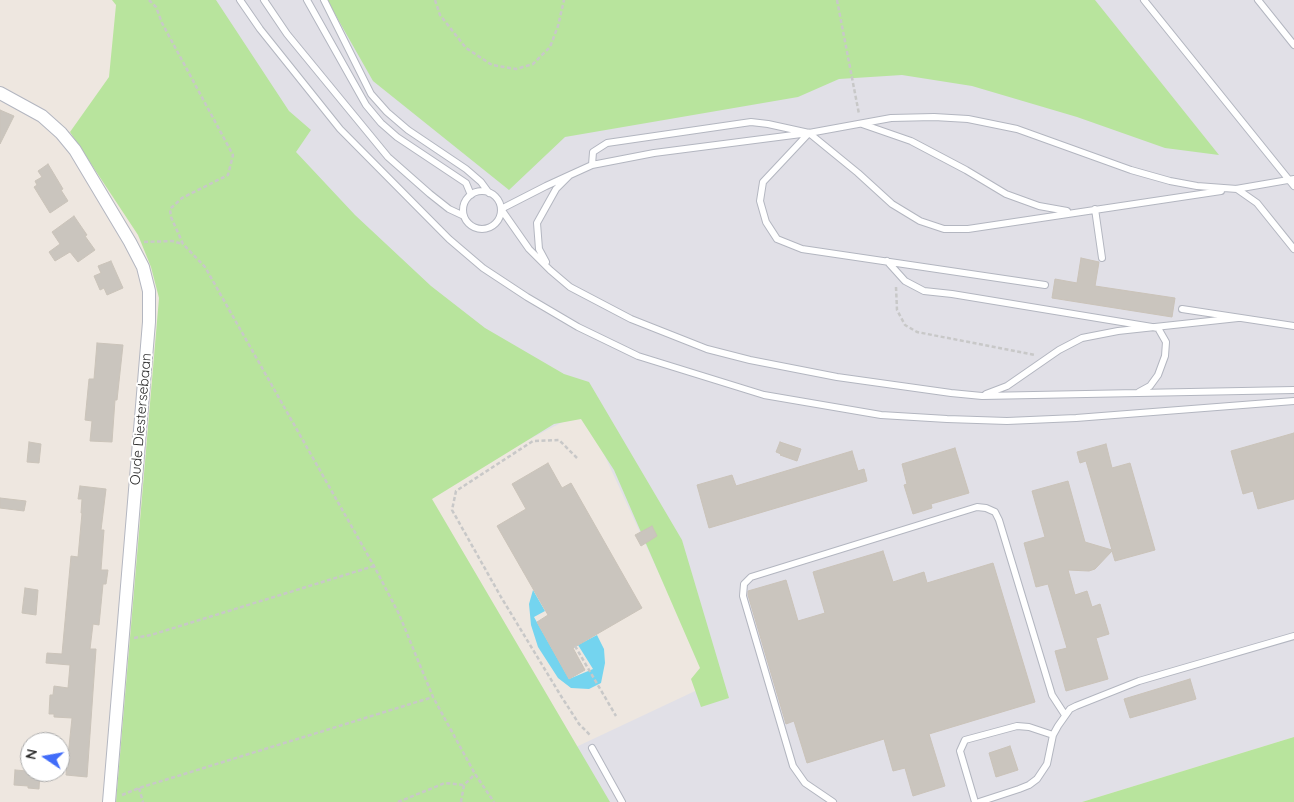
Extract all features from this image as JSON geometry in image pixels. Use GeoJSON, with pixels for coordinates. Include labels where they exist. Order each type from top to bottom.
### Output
{"type":"FeatureCollection","features":[{"type":"Feature","properties":{"kind":"street","name":"Oude Diestersebaan"},"geometry":{"type":"LineString","coordinates":[[0,93],[42,116],[62,133],[75,150],[130,242],[143,267],[149,291],[150,322],[109,801]]}},
{"type":"Feature","properties":{"kind":"lane"},"geometry":{"type":"LineString","coordinates":[[240,0],[340,129],[450,239],[483,268],[528,297],[578,327],[638,356],[764,395],[881,414],[937,419],[1007,421],[1076,418],[1294,401]]}},
{"type":"Feature","properties":{"kind":"lane"},"geometry":{"type":"LineString","coordinates":[[264,0],[287,34],[388,156],[430,194],[449,209],[464,216],[471,226],[476,229],[488,229],[498,221],[501,209],[592,165],[654,153],[809,133],[892,118],[926,117],[968,119],[1017,129],[1131,170],[1170,181],[1197,186],[1237,189],[1257,203],[1294,250]]}},
{"type":"Feature","properties":{"kind":"lane"},"geometry":{"type":"LineString","coordinates":[[307,0],[366,105],[381,123],[397,137],[466,184],[471,195]]}},
{"type":"Feature","properties":{"kind":"lane"},"geometry":{"type":"LineString","coordinates":[[324,0],[371,94],[387,112],[481,182],[498,199],[501,209],[529,249],[570,287],[632,319],[707,349],[750,360],[837,377],[951,393],[982,396],[1294,390]]}},
{"type":"Feature","properties":{"kind":"lane"},"geometry":{"type":"LineString","coordinates":[[1144,0],[1291,179],[1294,186]]}},
{"type":"Feature","properties":{"kind":"lane"},"geometry":{"type":"LineString","coordinates":[[1258,0],[1294,45]]}},
{"type":"Feature","properties":{"kind":"lane"},"geometry":{"type":"LineString","coordinates":[[592,165],[593,152],[607,143],[750,122],[768,124],[809,133],[892,204],[920,221],[944,229],[968,229],[1237,189],[1291,179]]}},
{"type":"Feature","properties":{"kind":"lane"},"geometry":{"type":"LineString","coordinates":[[861,124],[911,141],[1006,194],[1039,206],[1074,212]]}},
{"type":"Feature","properties":{"kind":"lane"},"geometry":{"type":"LineString","coordinates":[[809,133],[763,182],[760,201],[766,222],[777,239],[802,249],[1046,285]]}},
{"type":"Feature","properties":{"kind":"lane"},"geometry":{"type":"LineString","coordinates":[[550,270],[539,249],[537,223],[556,189],[570,175]]}},
{"type":"Feature","properties":{"kind":"lane"},"geometry":{"type":"LineString","coordinates":[[464,216],[464,204],[471,195],[476,192],[489,192]]}},
{"type":"Feature","properties":{"kind":"lane"},"geometry":{"type":"LineString","coordinates":[[1095,209],[1102,258]]}},
{"type":"Feature","properties":{"kind":"lane"},"geometry":{"type":"LineString","coordinates":[[887,261],[905,281],[924,291],[1158,328]]}},
{"type":"Feature","properties":{"kind":"lane"},"geometry":{"type":"LineString","coordinates":[[1182,309],[1294,326]]}},
{"type":"Feature","properties":{"kind":"lane"},"geometry":{"type":"LineString","coordinates":[[982,396],[1007,386],[1059,350],[1082,338],[1118,331],[1238,318]]}},
{"type":"Feature","properties":{"kind":"lane"},"geometry":{"type":"LineString","coordinates":[[1138,393],[1150,386],[1158,375],[1165,356],[1166,342],[1158,328]]}},
{"type":"Feature","properties":{"kind":"lane"},"geometry":{"type":"LineString","coordinates":[[833,802],[805,782],[793,766],[742,596],[744,584],[751,577],[977,507],[986,508],[995,512],[999,520],[1052,695],[1065,715]]}},
{"type":"Feature","properties":{"kind":"lane"},"geometry":{"type":"LineString","coordinates":[[979,802],[1024,787],[1037,779],[1047,764],[1053,735],[1065,715],[1076,706],[1123,687],[1294,636]]}},
{"type":"Feature","properties":{"kind":"lane"},"geometry":{"type":"LineString","coordinates":[[975,802],[960,751],[965,740],[1017,726],[1029,727],[1053,735]]}},
{"type":"Feature","properties":{"kind":"lane"},"geometry":{"type":"LineString","coordinates":[[592,748],[622,802]]}},
{"type":"Feature","properties":{"kind":"path"},"geometry":{"type":"LineString","coordinates":[[149,0],[156,7],[162,23],[233,155],[228,175],[182,198],[170,209],[171,217],[184,244],[205,267],[374,566],[399,614],[433,698],[475,774],[494,802]]}},
{"type":"Feature","properties":{"kind":"path"},"geometry":{"type":"LineString","coordinates":[[435,0],[440,15],[466,48],[492,65],[516,69],[533,64],[550,47],[558,26],[564,0]]}},
{"type":"Feature","properties":{"kind":"path"},"geometry":{"type":"LineString","coordinates":[[837,0],[861,124]]}},
{"type":"Feature","properties":{"kind":"path"},"geometry":{"type":"LineString","coordinates":[[130,242],[172,241],[184,244]]}},
{"type":"Feature","properties":{"kind":"path"},"geometry":{"type":"LineString","coordinates":[[897,272],[897,310],[905,325],[917,332],[1049,357]]}},
{"type":"Feature","properties":{"kind":"path"},"geometry":{"type":"LineString","coordinates":[[577,458],[559,440],[533,440],[456,491],[452,510],[560,696],[579,724],[590,736]]}},
{"type":"Feature","properties":{"kind":"path"},"geometry":{"type":"LineString","coordinates":[[122,640],[151,635],[374,566]]}},
{"type":"Feature","properties":{"kind":"path"},"geometry":{"type":"LineString","coordinates":[[575,646],[616,716]]}},
{"type":"Feature","properties":{"kind":"path"},"geometry":{"type":"LineString","coordinates":[[109,801],[139,788],[433,698]]}},
{"type":"Feature","properties":{"kind":"path"},"geometry":{"type":"LineString","coordinates":[[461,802],[464,785],[475,774]]}},
{"type":"Feature","properties":{"kind":"path"},"geometry":{"type":"LineString","coordinates":[[398,802],[445,783],[464,785]]}},
{"type":"Feature","properties":{"kind":"path"},"geometry":{"type":"LineString","coordinates":[[139,788],[143,802]]}},
{"type":"Feature","properties":{"kind":"shaded area"},"geometry":{"type":"Polygon","coordinates":[[[154,0],[1294,0],[1294,737],[1082,802],[609,802],[576,747],[710,684],[584,411],[433,489],[154,0]]]}},
{"type":"Feature","properties":{"kind":"green space"},"geometry":{"type":"Polygon","coordinates":[[[112,0],[216,0],[289,111],[311,130],[296,152],[355,215],[431,286],[485,328],[564,374],[589,382],[682,540],[729,698],[701,707],[691,679],[700,668],[614,470],[581,419],[554,424],[432,499],[610,802],[116,802],[159,298],[151,267],[138,235],[70,132],[109,77],[116,5],[112,0]]]}},
{"type":"Feature","properties":{"kind":"green space"},"geometry":{"type":"Polygon","coordinates":[[[327,0],[1095,0],[1219,155],[1165,148],[1077,117],[972,86],[902,75],[839,79],[798,97],[565,137],[509,190],[373,81],[327,0]]]}},
{"type":"Feature","properties":{"kind":"green space"},"geometry":{"type":"Polygon","coordinates":[[[1294,737],[1294,802],[1082,802],[1294,737]]]}},
{"type":"Feature","properties":{"kind":"water"},"geometry":{"type":"Polygon","coordinates":[[[533,590],[545,611],[534,617],[569,679],[593,669],[578,645],[597,635],[604,649],[605,663],[601,683],[589,689],[571,688],[558,678],[538,647],[531,625],[529,604],[533,590]]]}},
{"type":"Feature","properties":{"kind":"building"},"geometry":{"type":"Polygon","coordinates":[[[0,110],[14,116],[0,144],[0,110]]]}},
{"type":"Feature","properties":{"kind":"building"},"geometry":{"type":"Polygon","coordinates":[[[48,164],[68,201],[50,213],[34,187],[37,185],[35,181],[42,177],[38,171],[48,164]]]}},
{"type":"Feature","properties":{"kind":"building"},"geometry":{"type":"Polygon","coordinates":[[[74,216],[95,250],[78,262],[70,252],[55,261],[49,252],[60,244],[52,232],[74,216]]]}},
{"type":"Feature","properties":{"kind":"building"},"geometry":{"type":"Polygon","coordinates":[[[1081,258],[1099,262],[1095,286],[1175,298],[1172,317],[1052,298],[1055,279],[1077,283],[1081,258]]]}},
{"type":"Feature","properties":{"kind":"building"},"geometry":{"type":"Polygon","coordinates":[[[111,261],[123,288],[107,295],[104,288],[100,290],[94,276],[101,273],[98,266],[111,261]]]}},
{"type":"Feature","properties":{"kind":"building"},"geometry":{"type":"Polygon","coordinates":[[[97,343],[123,345],[117,400],[115,400],[112,442],[90,441],[92,421],[85,420],[89,379],[94,379],[97,343]]]}},
{"type":"Feature","properties":{"kind":"building"},"geometry":{"type":"Polygon","coordinates":[[[1294,433],[1294,499],[1258,509],[1253,491],[1243,494],[1231,451],[1294,433]]]}},
{"type":"Feature","properties":{"kind":"building"},"geometry":{"type":"Polygon","coordinates":[[[29,442],[41,444],[39,463],[27,462],[29,442]]]}},
{"type":"Feature","properties":{"kind":"building"},"geometry":{"type":"Polygon","coordinates":[[[780,442],[801,449],[797,461],[776,452],[780,442]]]}},
{"type":"Feature","properties":{"kind":"building"},"geometry":{"type":"Polygon","coordinates":[[[1106,444],[1112,468],[1130,463],[1155,550],[1115,561],[1112,551],[1095,569],[1089,571],[1068,570],[1075,595],[1087,591],[1092,607],[1100,604],[1109,634],[1096,638],[1108,679],[1066,691],[1055,651],[1067,648],[1048,584],[1036,587],[1024,543],[1045,537],[1032,491],[1068,481],[1085,542],[1112,550],[1086,461],[1080,463],[1077,452],[1106,444]]]}},
{"type":"Feature","properties":{"kind":"building"},"geometry":{"type":"Polygon","coordinates":[[[955,448],[969,493],[931,504],[932,508],[913,514],[904,485],[907,484],[902,464],[955,448]]]}},
{"type":"Feature","properties":{"kind":"building"},"geometry":{"type":"Polygon","coordinates":[[[852,451],[858,471],[864,469],[867,481],[709,528],[697,485],[732,475],[736,486],[852,451]]]}},
{"type":"Feature","properties":{"kind":"building"},"geometry":{"type":"Polygon","coordinates":[[[548,463],[562,488],[571,483],[642,608],[573,648],[585,670],[569,679],[537,622],[548,615],[497,526],[526,509],[512,484],[548,463]]]}},
{"type":"Feature","properties":{"kind":"building"},"geometry":{"type":"Polygon","coordinates":[[[80,486],[106,489],[101,530],[104,530],[101,570],[108,570],[106,584],[103,584],[99,625],[93,624],[90,649],[96,649],[87,777],[70,775],[72,718],[54,717],[54,714],[49,714],[50,695],[53,695],[54,686],[68,688],[70,665],[46,663],[47,653],[62,654],[71,556],[78,557],[82,499],[78,499],[80,486]]]}},
{"type":"Feature","properties":{"kind":"building"},"geometry":{"type":"Polygon","coordinates":[[[0,498],[26,501],[24,511],[0,508],[0,498]]]}},
{"type":"Feature","properties":{"kind":"building"},"geometry":{"type":"Polygon","coordinates":[[[652,526],[657,536],[641,546],[635,535],[652,526]]]}},
{"type":"Feature","properties":{"kind":"building"},"geometry":{"type":"Polygon","coordinates":[[[883,551],[893,582],[924,572],[927,583],[993,563],[1035,702],[929,734],[945,786],[913,796],[905,768],[893,771],[884,739],[807,763],[794,721],[786,724],[748,595],[748,591],[786,580],[798,621],[825,613],[813,572],[883,551]]]}},
{"type":"Feature","properties":{"kind":"building"},"geometry":{"type":"Polygon","coordinates":[[[25,588],[38,590],[36,615],[22,613],[25,588]]]}},
{"type":"Feature","properties":{"kind":"building"},"geometry":{"type":"Polygon","coordinates":[[[1190,679],[1196,699],[1130,718],[1124,699],[1190,679]]]}},
{"type":"Feature","properties":{"kind":"building"},"geometry":{"type":"Polygon","coordinates":[[[1010,746],[1018,770],[996,777],[989,753],[1010,746]]]}},
{"type":"Feature","properties":{"kind":"building"},"geometry":{"type":"Polygon","coordinates":[[[15,770],[20,770],[20,782],[39,782],[39,789],[14,785],[15,770]]]}}]}
